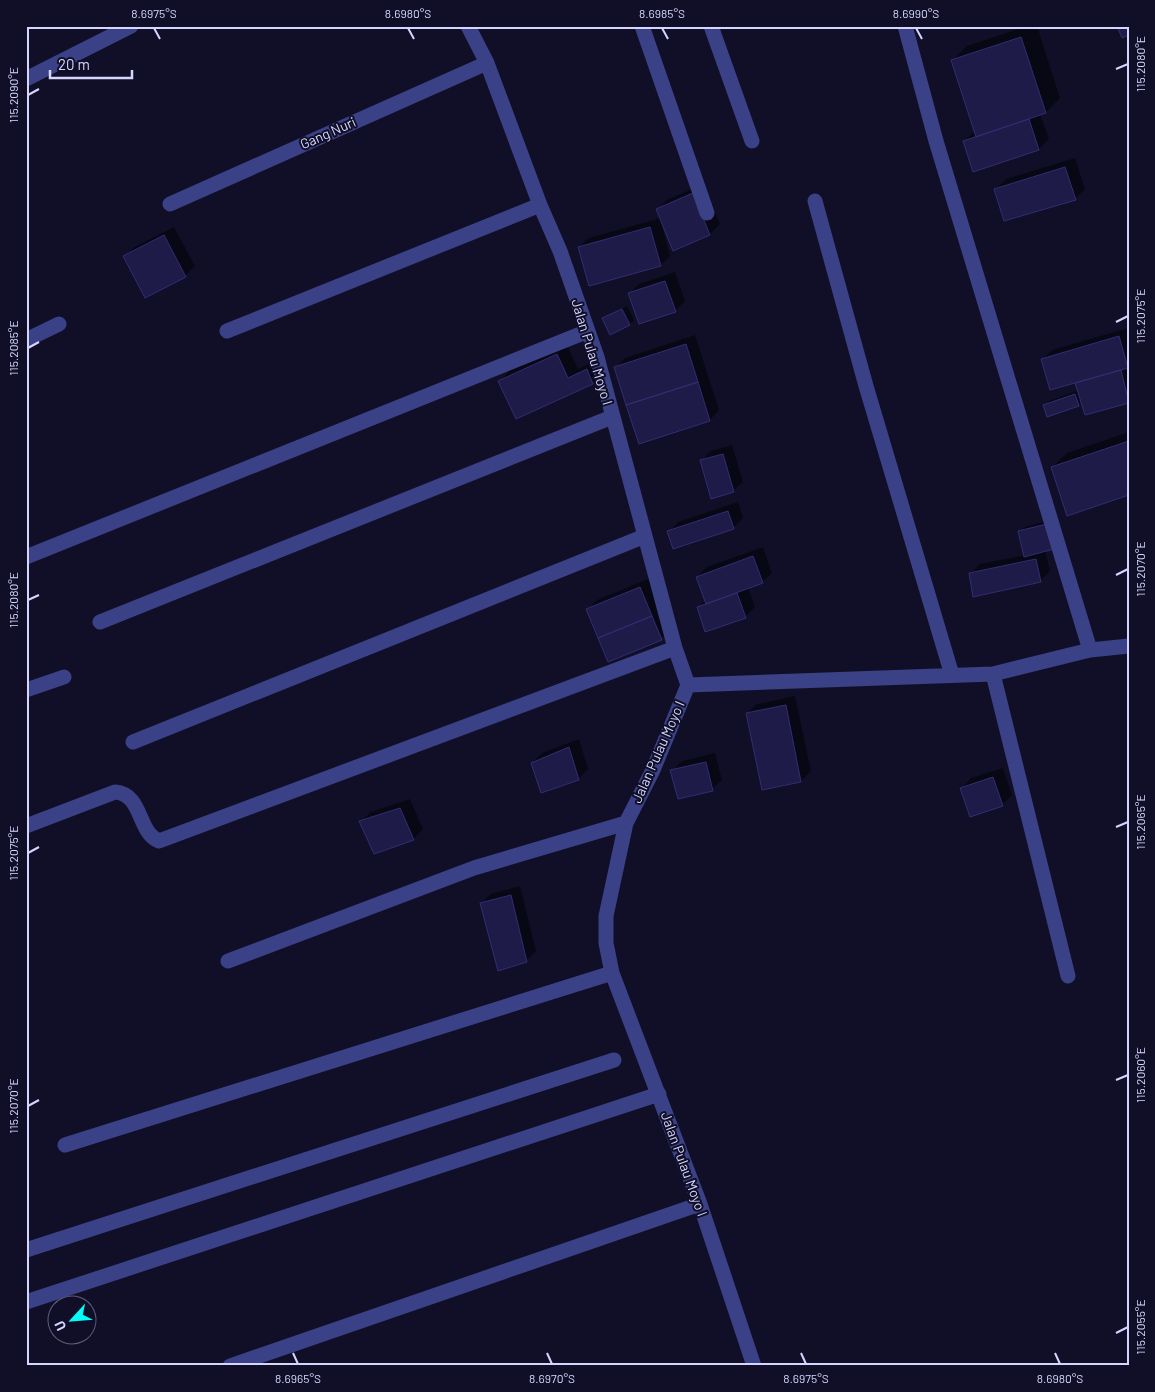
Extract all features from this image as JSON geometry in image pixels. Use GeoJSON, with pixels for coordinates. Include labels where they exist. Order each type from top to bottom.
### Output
{"type":"FeatureCollection","features":[{"type":"Feature","properties":{"kind":"street"},"geometry":{"type":"LineString","coordinates":[[26,80],[131,26]]}},
{"type":"Feature","properties":{"kind":"street","name":"Jalan Pulau Moyo I"},"geometry":{"type":"LineString","coordinates":[[468,26],[487,63],[540,205],[560,251],[588,331],[675,648],[688,685],[652,770],[626,823],[606,916],[606,944],[612,973],[700,1204],[754,1366]]}},
{"type":"Feature","properties":{"kind":"street"},"geometry":{"type":"LineString","coordinates":[[642,26],[707,213]]}},
{"type":"Feature","properties":{"kind":"street"},"geometry":{"type":"LineString","coordinates":[[711,26],[752,141]]}},
{"type":"Feature","properties":{"kind":"street"},"geometry":{"type":"LineString","coordinates":[[905,26],[936,141],[1090,650]]}},
{"type":"Feature","properties":{"kind":"street","name":"Gang Nuri"},"geometry":{"type":"LineString","coordinates":[[170,204],[487,63]]}},
{"type":"Feature","properties":{"kind":"street"},"geometry":{"type":"LineString","coordinates":[[815,201],[866,386],[952,675]]}},
{"type":"Feature","properties":{"kind":"street"},"geometry":{"type":"LineString","coordinates":[[227,331],[540,205]]}},
{"type":"Feature","properties":{"kind":"street"},"geometry":{"type":"LineString","coordinates":[[26,340],[59,324]]}},
{"type":"Feature","properties":{"kind":"street"},"geometry":{"type":"LineString","coordinates":[[26,557],[588,331]]}},
{"type":"Feature","properties":{"kind":"street"},"geometry":{"type":"LineString","coordinates":[[100,622],[612,417]]}},
{"type":"Feature","properties":{"kind":"street"},"geometry":{"type":"LineString","coordinates":[[133,742],[645,536]]}},
{"type":"Feature","properties":{"kind":"street"},"geometry":{"type":"LineString","coordinates":[[688,685],[993,674],[1090,650],[1129,646]]}},
{"type":"Feature","properties":{"kind":"street"},"geometry":{"type":"LineString","coordinates":[[26,826],[116,792],[123,793],[132,799],[147,829],[154,839],[159,841],[675,648]]}},
{"type":"Feature","properties":{"kind":"street"},"geometry":{"type":"LineString","coordinates":[[993,674],[1068,976]]}},
{"type":"Feature","properties":{"kind":"street"},"geometry":{"type":"LineString","coordinates":[[26,690],[64,677]]}},
{"type":"Feature","properties":{"kind":"street"},"geometry":{"type":"LineString","coordinates":[[228,961],[474,868],[626,823]]}},
{"type":"Feature","properties":{"kind":"street"},"geometry":{"type":"LineString","coordinates":[[65,1145],[612,973]]}},
{"type":"Feature","properties":{"kind":"street"},"geometry":{"type":"LineString","coordinates":[[26,1250],[614,1060]]}},
{"type":"Feature","properties":{"kind":"street"},"geometry":{"type":"LineString","coordinates":[[26,1302],[659,1094]]}},
{"type":"Feature","properties":{"kind":"street"},"geometry":{"type":"LineString","coordinates":[[230,1366],[700,1204]]}},
{"type":"Feature","properties":{"kind":"building"},"geometry":{"type":"Polygon","coordinates":[[[1117,26],[1129,26],[1129,35],[1122,38],[1117,26]]]}},
{"type":"Feature","properties":{"kind":"building"},"geometry":{"type":"Polygon","coordinates":[[[1021,37],[1046,113],[976,137],[951,60],[1021,37]]]}},
{"type":"Feature","properties":{"kind":"building"},"geometry":{"type":"Polygon","coordinates":[[[1029,119],[1039,150],[973,172],[963,141],[1029,119]]]}},
{"type":"Feature","properties":{"kind":"building"},"geometry":{"type":"Polygon","coordinates":[[[1065,167],[1076,200],[1004,221],[994,189],[1065,167]]]}},
{"type":"Feature","properties":{"kind":"building"},"geometry":{"type":"Polygon","coordinates":[[[693,193],[710,235],[673,251],[656,209],[693,193]]]}},
{"type":"Feature","properties":{"kind":"building"},"geometry":{"type":"Polygon","coordinates":[[[650,227],[661,266],[589,286],[578,247],[650,227]]]}},
{"type":"Feature","properties":{"kind":"building"},"geometry":{"type":"Polygon","coordinates":[[[164,235],[186,277],[145,298],[123,256],[164,235]]]}},
{"type":"Feature","properties":{"kind":"building"},"geometry":{"type":"Polygon","coordinates":[[[665,281],[676,312],[639,324],[628,293],[665,281]]]}},
{"type":"Feature","properties":{"kind":"building"},"geometry":{"type":"Polygon","coordinates":[[[622,309],[630,325],[610,335],[602,318],[622,309]]]}},
{"type":"Feature","properties":{"kind":"building"},"geometry":{"type":"Polygon","coordinates":[[[1119,336],[1128,368],[1050,390],[1041,359],[1119,336]]]}},
{"type":"Feature","properties":{"kind":"building"},"geometry":{"type":"Polygon","coordinates":[[[686,344],[698,382],[626,405],[614,367],[686,344]]]}},
{"type":"Feature","properties":{"kind":"building"},"geometry":{"type":"Polygon","coordinates":[[[557,354],[568,378],[587,369],[593,384],[516,419],[498,381],[557,354]]]}},
{"type":"Feature","properties":{"kind":"building"},"geometry":{"type":"Polygon","coordinates":[[[1121,370],[1129,403],[1085,415],[1075,383],[1121,370]]]}},
{"type":"Feature","properties":{"kind":"building"},"geometry":{"type":"Polygon","coordinates":[[[698,382],[710,421],[639,444],[626,405],[698,382]]]}},
{"type":"Feature","properties":{"kind":"building"},"geometry":{"type":"Polygon","coordinates":[[[1075,394],[1079,406],[1047,417],[1043,405],[1075,394]]]}},
{"type":"Feature","properties":{"kind":"building"},"geometry":{"type":"Polygon","coordinates":[[[1129,441],[1129,495],[1067,516],[1051,467],[1129,441]]]}},
{"type":"Feature","properties":{"kind":"building"},"geometry":{"type":"Polygon","coordinates":[[[723,454],[734,492],[711,499],[700,460],[723,454]]]}},
{"type":"Feature","properties":{"kind":"building"},"geometry":{"type":"Polygon","coordinates":[[[728,511],[734,529],[673,549],[667,531],[728,511]]]}},
{"type":"Feature","properties":{"kind":"building"},"geometry":{"type":"Polygon","coordinates":[[[1047,524],[1054,549],[1024,557],[1018,531],[1047,524]]]}},
{"type":"Feature","properties":{"kind":"building"},"geometry":{"type":"Polygon","coordinates":[[[753,556],[763,583],[706,604],[696,577],[753,556]]]}},
{"type":"Feature","properties":{"kind":"building"},"geometry":{"type":"Polygon","coordinates":[[[1036,559],[1041,582],[973,597],[969,573],[1036,559]]]}},
{"type":"Feature","properties":{"kind":"building"},"geometry":{"type":"Polygon","coordinates":[[[640,587],[652,616],[598,638],[586,609],[640,587]]]}},
{"type":"Feature","properties":{"kind":"building"},"geometry":{"type":"Polygon","coordinates":[[[737,593],[746,618],[705,632],[697,607],[737,593]]]}},
{"type":"Feature","properties":{"kind":"building"},"geometry":{"type":"Polygon","coordinates":[[[652,616],[662,640],[608,662],[598,638],[652,616]]]}},
{"type":"Feature","properties":{"kind":"building"},"geometry":{"type":"Polygon","coordinates":[[[786,705],[801,782],[762,790],[746,713],[786,705]]]}},
{"type":"Feature","properties":{"kind":"building"},"geometry":{"type":"Polygon","coordinates":[[[569,747],[579,780],[541,793],[531,763],[569,747]]]}},
{"type":"Feature","properties":{"kind":"building"},"geometry":{"type":"Polygon","coordinates":[[[706,762],[713,791],[678,799],[670,770],[706,762]]]}},
{"type":"Feature","properties":{"kind":"building"},"geometry":{"type":"Polygon","coordinates":[[[993,777],[1003,806],[970,817],[960,788],[993,777]]]}},
{"type":"Feature","properties":{"kind":"building"},"geometry":{"type":"Polygon","coordinates":[[[400,808],[414,840],[374,854],[359,821],[400,808]]]}},
{"type":"Feature","properties":{"kind":"building"},"geometry":{"type":"Polygon","coordinates":[[[511,895],[527,962],[498,971],[480,903],[511,895]]]}}]}
